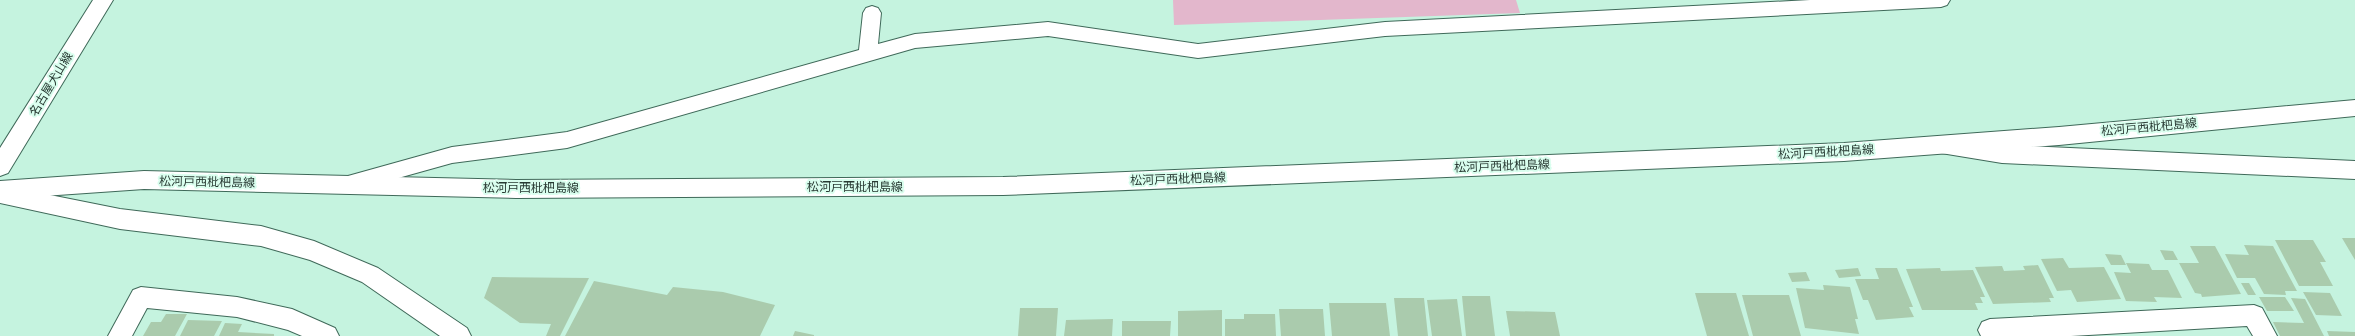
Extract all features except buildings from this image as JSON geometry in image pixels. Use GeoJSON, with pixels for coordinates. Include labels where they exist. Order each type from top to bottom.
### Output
{"type":"FeatureCollection","features":[{"type":"Feature","properties":{"kind":"main road","name":"名古屋犬山線"},"geometry":{"type":"LineString","coordinates":[[5,159],[103,0]]}},
{"type":"Feature","properties":{"kind":"main road","name":"松河戸西枇杷島線"},"geometry":{"type":"LineString","coordinates":[[0,190],[144,180],[516,189],[1003,186],[1844,152],[2355,108]]}},
{"type":"Feature","properties":{"kind":"main road"},"geometry":{"type":"LineString","coordinates":[[1933,145],[2002,154],[2355,170]]}},
{"type":"Feature","properties":{"kind":"main road"},"geometry":{"type":"LineString","coordinates":[[0,194],[120,219],[261,236],[314,251],[370,275],[460,336]]}},
{"type":"Feature","properties":{"kind":"main road"},"geometry":{"type":"LineString","coordinates":[[120,336],[141,297],[237,307],[292,320],[327,336]]}},
{"type":"Feature","properties":{"kind":"main road"},"geometry":{"type":"LineString","coordinates":[[1993,336],[1990,330],[2254,315],[2265,336]]}},
{"type":"Feature","properties":{"kind":"lane"},"geometry":{"type":"LineString","coordinates":[[344,185],[452,155],[566,140],[915,41],[1048,29],[1198,51],[1385,29],[1941,0]]}},
{"type":"Feature","properties":{"kind":"lane"},"geometry":{"type":"LineString","coordinates":[[868,55],[872,13]]}},
{"type":"Feature","properties":{"kind":"shaded area"},"geometry":{"type":"Polygon","coordinates":[[[1173,0],[1516,0],[1520,13],[1174,25],[1173,0]]]}}]}
